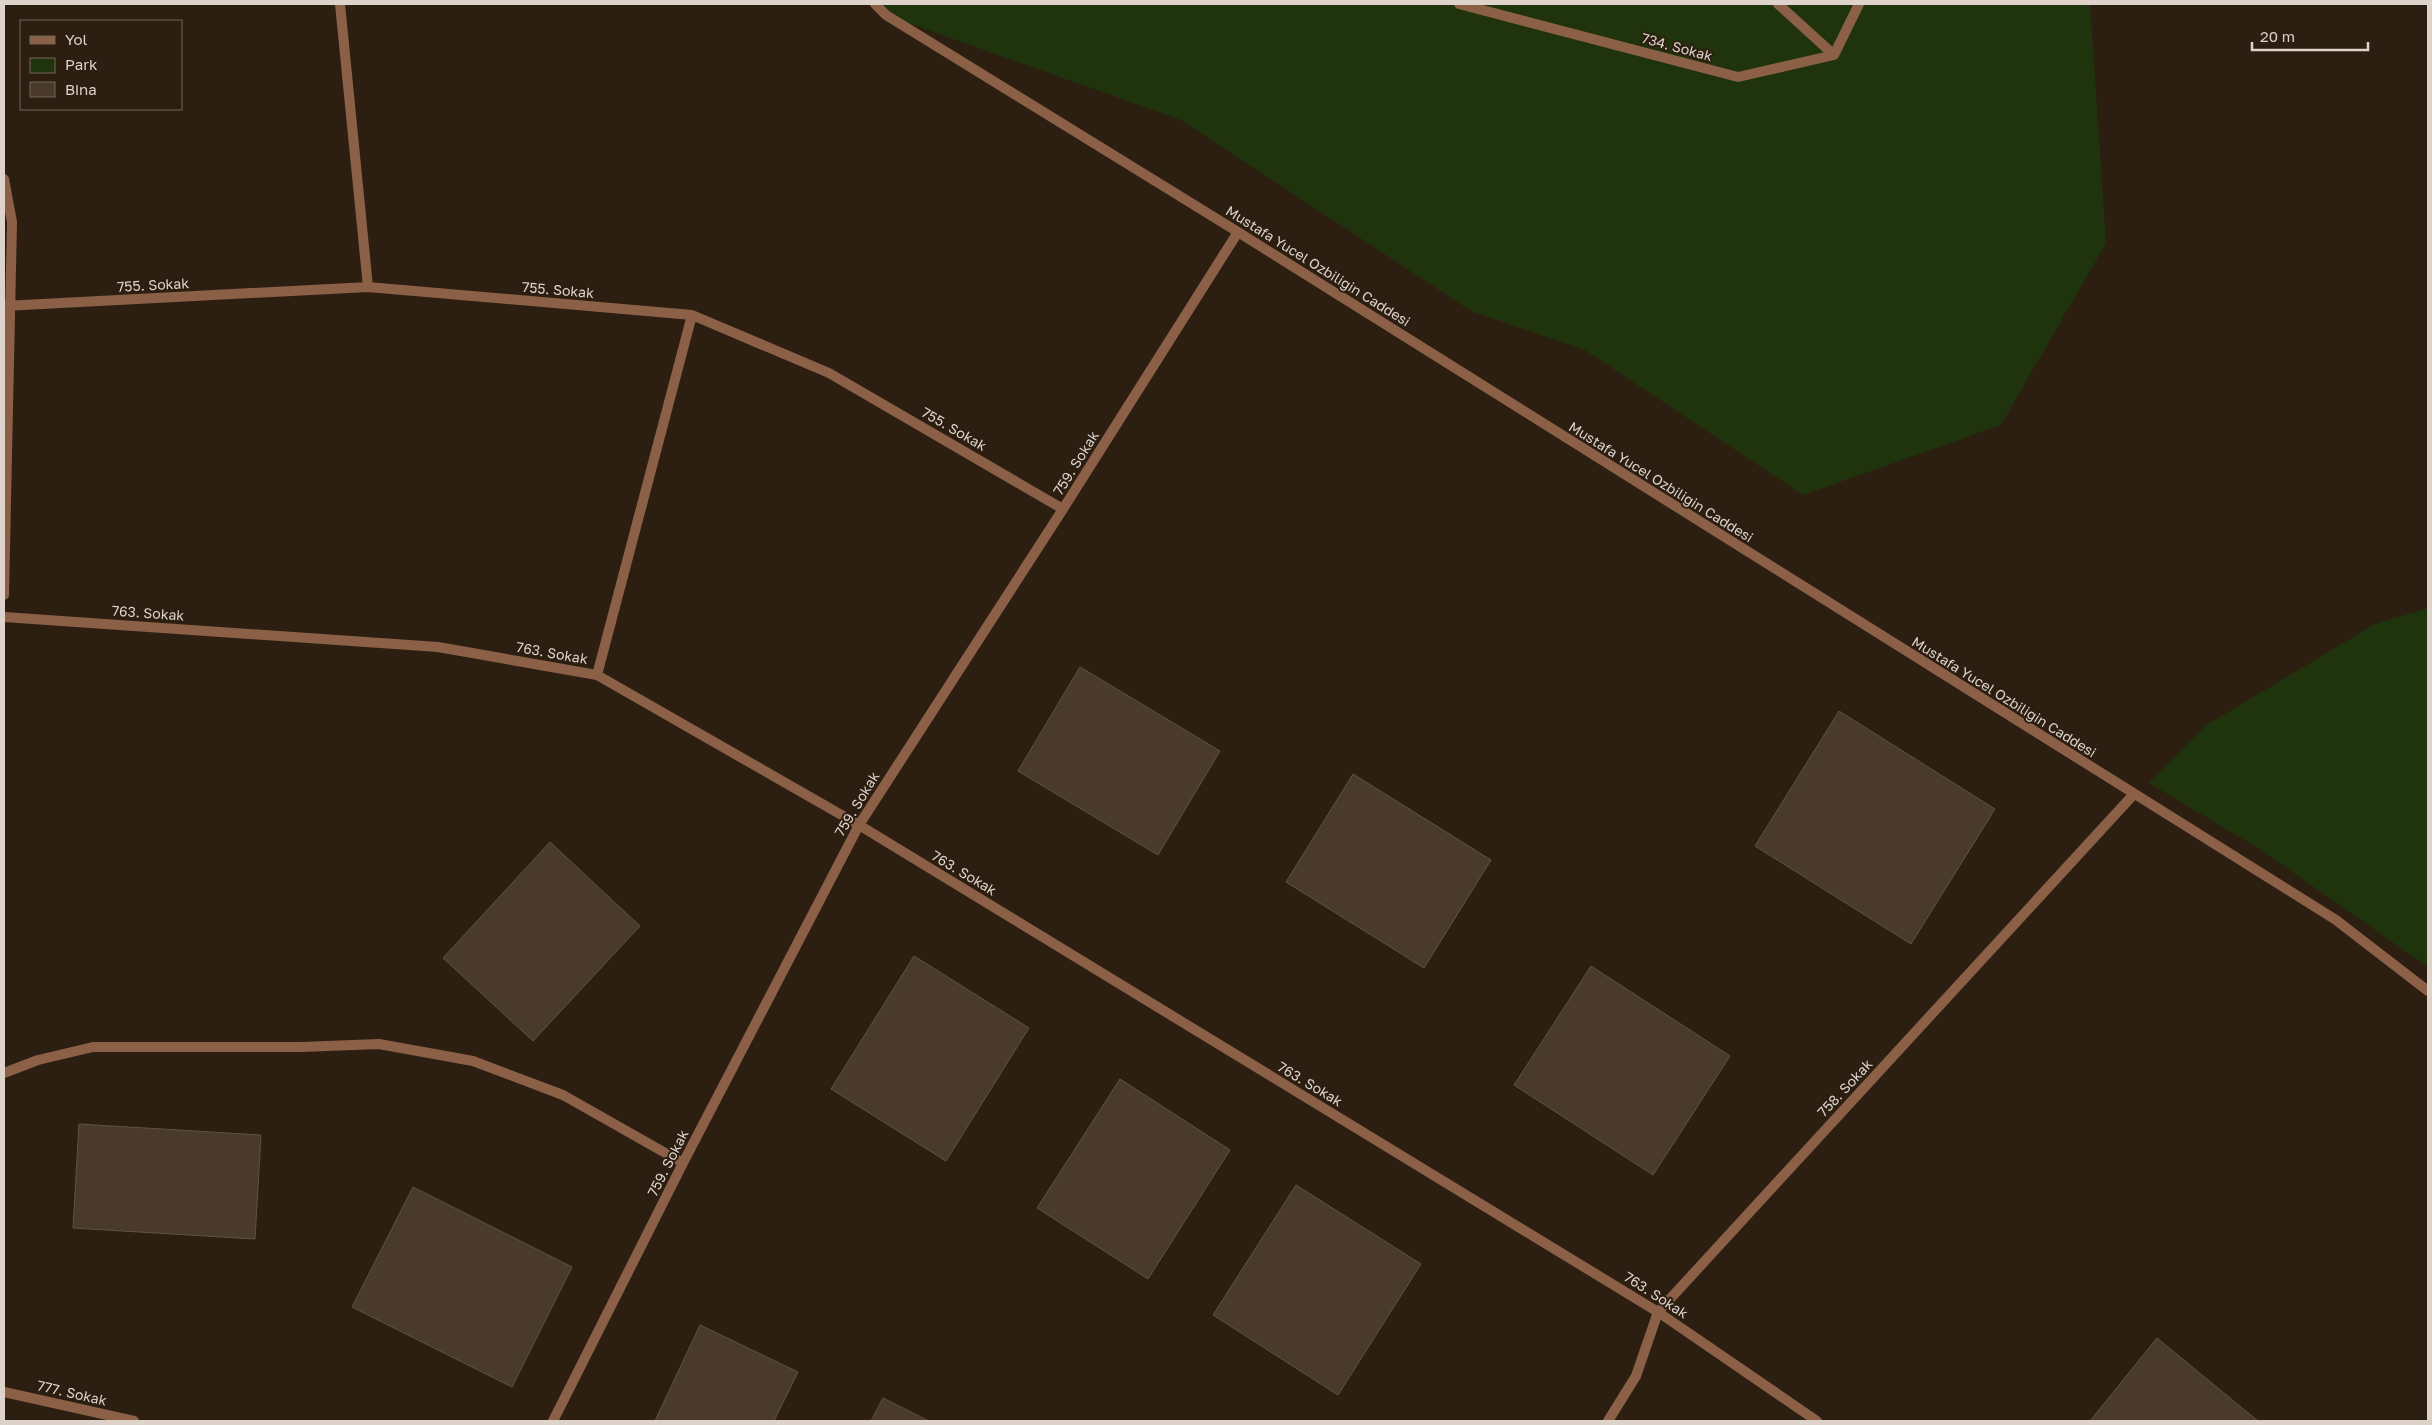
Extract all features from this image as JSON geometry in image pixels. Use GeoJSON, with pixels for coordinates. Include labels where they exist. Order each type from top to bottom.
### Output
{"type":"FeatureCollection","features":[{"type":"Feature","properties":{"kind":"street"},"geometry":{"type":"LineString","coordinates":[[340,4],[368,287]]}},
{"type":"Feature","properties":{"kind":"street","name":"Mustafa Yucel Ozbiligin Caddesi"},"geometry":{"type":"LineString","coordinates":[[875,4],[886,15],[1238,232],[2336,920],[2428,991]]}},
{"type":"Feature","properties":{"kind":"street","name":"734. Sokak"},"geometry":{"type":"LineString","coordinates":[[1459,4],[1738,77],[1834,54]]}},
{"type":"Feature","properties":{"kind":"street"},"geometry":{"type":"LineString","coordinates":[[1778,4],[1834,54],[1859,4]]}},
{"type":"Feature","properties":{"kind":"street"},"geometry":{"type":"LineString","coordinates":[[4,179],[12,222],[7,306],[4,595]]}},
{"type":"Feature","properties":{"kind":"street","name":"759. Sokak"},"geometry":{"type":"LineString","coordinates":[[552,1421],[683,1163],[859,825],[1063,509],[1238,232]]}},
{"type":"Feature","properties":{"kind":"street","name":"755. Sokak"},"geometry":{"type":"LineString","coordinates":[[7,306],[368,287],[692,315],[829,373],[1063,509]]}},
{"type":"Feature","properties":{"kind":"street"},"geometry":{"type":"LineString","coordinates":[[597,674],[692,315]]}},
{"type":"Feature","properties":{"kind":"street","name":"763. Sokak"},"geometry":{"type":"LineString","coordinates":[[4,617],[438,646],[597,674],[859,825],[1658,1312],[1817,1421]]}},
{"type":"Feature","properties":{"kind":"street","name":"758. Sokak"},"geometry":{"type":"LineString","coordinates":[[1608,1421],[1636,1376],[1658,1312],[2134,794]]}},
{"type":"Feature","properties":{"kind":"street"},"geometry":{"type":"LineString","coordinates":[[4,1073],[38,1060],[93,1047],[301,1047],[379,1044],[473,1061],[563,1095],[683,1163]]}},
{"type":"Feature","properties":{"kind":"street","name":"777. Sokak"},"geometry":{"type":"LineString","coordinates":[[4,1392],[134,1421]]}},
{"type":"Feature","properties":{"kind":"green space"},"geometry":{"type":"Polygon","coordinates":[[[875,4],[2090,4],[2106,243],[2001,425],[1803,495],[1585,350],[1471,311],[1181,120],[886,15],[875,4]]]}},
{"type":"Feature","properties":{"kind":"green space"},"geometry":{"type":"Polygon","coordinates":[[[2428,608],[2428,967],[2258,848],[2149,783],[2205,726],[2375,624],[2428,608]]]}},
{"type":"Feature","properties":{"kind":"building"},"geometry":{"type":"Polygon","coordinates":[[[1080,667],[1220,751],[1158,855],[1018,771],[1080,667]]]}},
{"type":"Feature","properties":{"kind":"building"},"geometry":{"type":"Polygon","coordinates":[[[1839,711],[1995,809],[1911,944],[1755,846],[1839,711]]]}},
{"type":"Feature","properties":{"kind":"building"},"geometry":{"type":"Polygon","coordinates":[[[1353,774],[1491,860],[1424,968],[1286,882],[1353,774]]]}},
{"type":"Feature","properties":{"kind":"building"},"geometry":{"type":"Polygon","coordinates":[[[550,842],[640,926],[533,1041],[443,958],[550,842]]]}},
{"type":"Feature","properties":{"kind":"building"},"geometry":{"type":"Polygon","coordinates":[[[914,956],[1029,1028],[946,1161],[831,1089],[914,956]]]}},
{"type":"Feature","properties":{"kind":"building"},"geometry":{"type":"Polygon","coordinates":[[[1591,966],[1730,1056],[1653,1175],[1514,1085],[1591,966]]]}},
{"type":"Feature","properties":{"kind":"building"},"geometry":{"type":"Polygon","coordinates":[[[1120,1079],[1230,1150],[1148,1279],[1037,1208],[1120,1079]]]}},
{"type":"Feature","properties":{"kind":"building"},"geometry":{"type":"Polygon","coordinates":[[[79,1124],[261,1135],[255,1239],[73,1228],[79,1124]]]}},
{"type":"Feature","properties":{"kind":"building"},"geometry":{"type":"Polygon","coordinates":[[[1296,1185],[1421,1264],[1338,1395],[1213,1315],[1296,1185]]]}},
{"type":"Feature","properties":{"kind":"building"},"geometry":{"type":"Polygon","coordinates":[[[413,1187],[572,1267],[512,1387],[352,1307],[413,1187]]]}},
{"type":"Feature","properties":{"kind":"building"},"geometry":{"type":"Polygon","coordinates":[[[700,1325],[798,1372],[774,1421],[655,1421],[700,1325]]]}},
{"type":"Feature","properties":{"kind":"building"},"geometry":{"type":"Polygon","coordinates":[[[2157,1338],[2258,1421],[2090,1421],[2157,1338]]]}},
{"type":"Feature","properties":{"kind":"building"},"geometry":{"type":"Polygon","coordinates":[[[883,1398],[929,1421],[871,1421],[883,1398]]]}}]}
